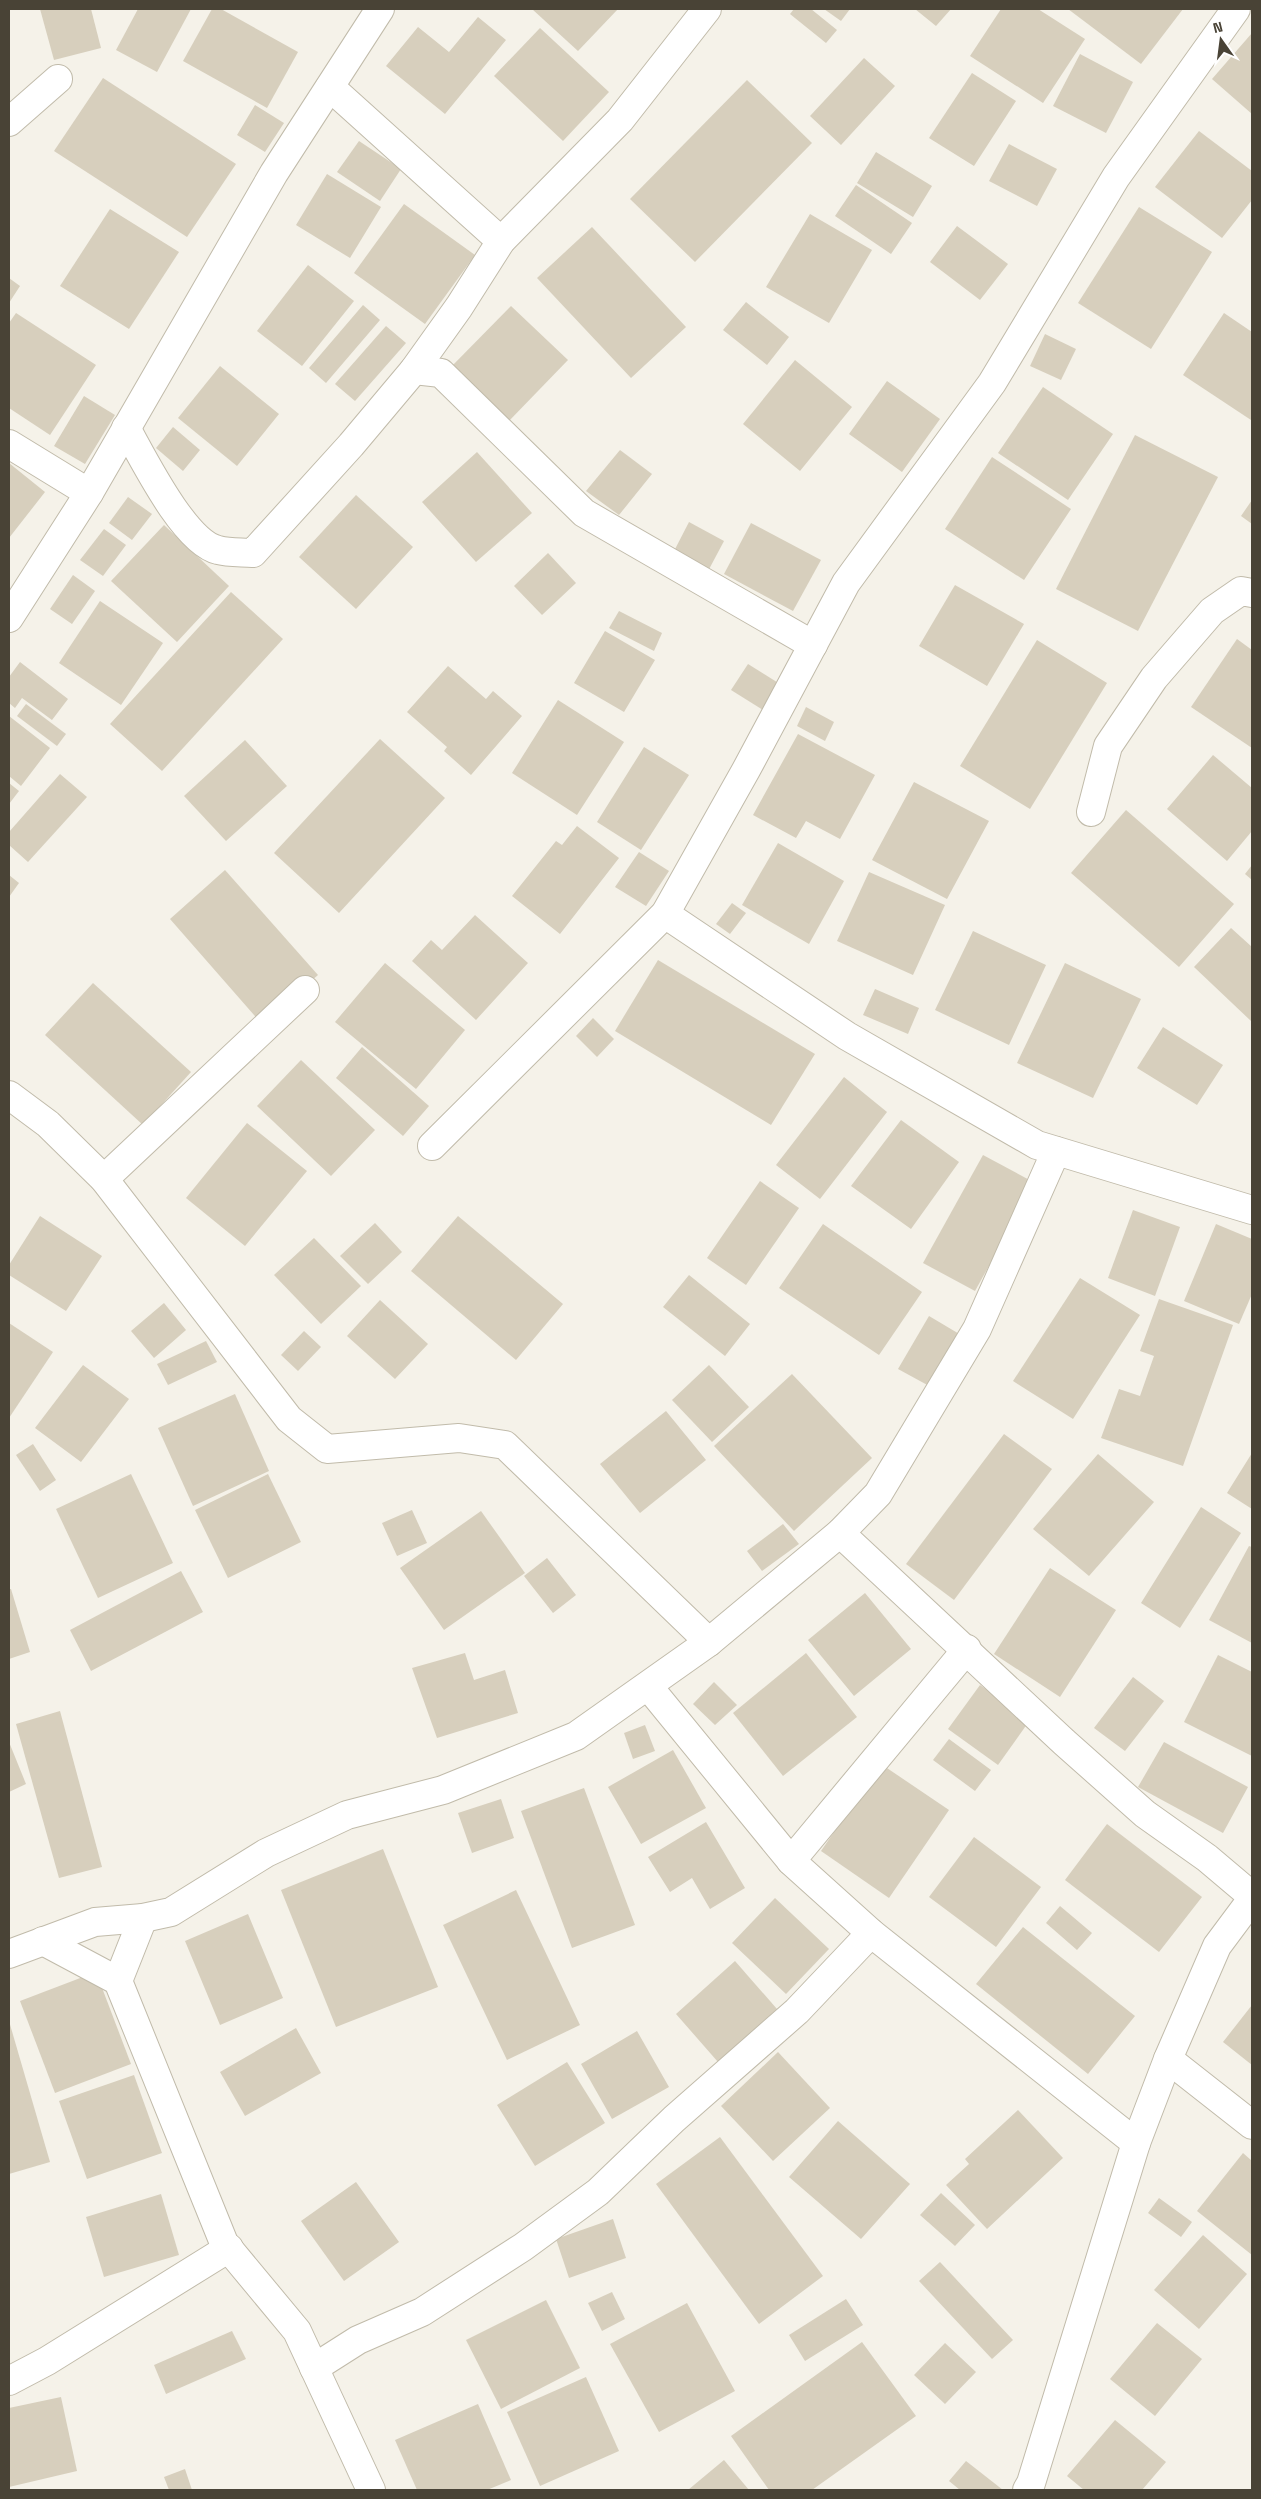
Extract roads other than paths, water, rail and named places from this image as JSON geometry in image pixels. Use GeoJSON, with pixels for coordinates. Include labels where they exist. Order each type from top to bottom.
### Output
{"type":"FeatureCollection","features":[{"type":"Feature","properties":{"kind":"street"},"geometry":{"type":"LineString","coordinates":[[9,618],[89,493],[274,173],[380,9]]}},
{"type":"Feature","properties":{"kind":"street"},"geometry":{"type":"LineString","coordinates":[[126,428],[167,500],[194,535],[216,550],[253,553],[351,445],[414,370],[459,307],[501,241],[620,120],[707,9]]}},
{"type":"Feature","properties":{"kind":"street"},"geometry":{"type":"LineString","coordinates":[[432,1146],[665,914],[846,583],[992,384],[1116,177],[1236,9]]}},
{"type":"Feature","properties":{"kind":"street"},"geometry":{"type":"LineString","coordinates":[[9,122],[58,79]]}},
{"type":"Feature","properties":{"kind":"street"},"geometry":{"type":"LineString","coordinates":[[330,87],[501,241]]}},
{"type":"Feature","properties":{"kind":"street"},"geometry":{"type":"LineString","coordinates":[[414,370],[441,373],[584,514],[813,645]]}},
{"type":"Feature","properties":{"kind":"street"},"geometry":{"type":"LineString","coordinates":[[9,444],[89,493]]}},
{"type":"Feature","properties":{"kind":"street"},"geometry":{"type":"LineString","coordinates":[[1091,812],[1108,746],[1154,678],[1212,611],[1241,591],[1252,593]]}},
{"type":"Feature","properties":{"kind":"street"},"geometry":{"type":"LineString","coordinates":[[665,914],[847,1036],[1037,1145],[1252,1210]]}},
{"type":"Feature","properties":{"kind":"street"},"geometry":{"type":"LineString","coordinates":[[104,1179],[305,990]]}},
{"type":"Feature","properties":{"kind":"street"},"geometry":{"type":"LineString","coordinates":[[9,1096],[48,1124],[104,1179],[289,1419],[327,1450],[459,1438],[505,1445],[709,1642]]}},
{"type":"Feature","properties":{"kind":"street"},"geometry":{"type":"LineString","coordinates":[[9,1954],[95,1922],[143,1918],[171,1912],[266,1853],[347,1815],[443,1790],[576,1736],[709,1642],[840,1533],[878,1494],[976,1329],[1056,1151]]}},
{"type":"Feature","properties":{"kind":"street"},"geometry":{"type":"LineString","coordinates":[[840,1533],[967,1649],[1064,1742],[1145,1814],[1208,1858],[1252,1897],[1217,1946],[1168,2059],[1136,2143],[1031,2483],[1026,2490]]}},
{"type":"Feature","properties":{"kind":"street"},"geometry":{"type":"LineString","coordinates":[[791,1861],[967,1649]]}},
{"type":"Feature","properties":{"kind":"street"},"geometry":{"type":"LineString","coordinates":[[648,1686],[791,1861],[872,1933],[1136,2143]]}},
{"type":"Feature","properties":{"kind":"street"},"geometry":{"type":"LineString","coordinates":[[118,1981],[143,1918]]}},
{"type":"Feature","properties":{"kind":"street"},"geometry":{"type":"LineString","coordinates":[[314,2368],[358,2340],[422,2312],[523,2247],[598,2192],[674,2119],[792,2016],[872,1933]]}},
{"type":"Feature","properties":{"kind":"street"},"geometry":{"type":"LineString","coordinates":[[42,1941],[118,1981],[220,2234],[229,2248],[297,2331],[371,2490]]}},
{"type":"Feature","properties":{"kind":"street"},"geometry":{"type":"LineString","coordinates":[[1168,2059],[1252,2125]]}},
{"type":"Feature","properties":{"kind":"street"},"geometry":{"type":"LineString","coordinates":[[9,2381],[47,2361],[229,2248]]}}]}
